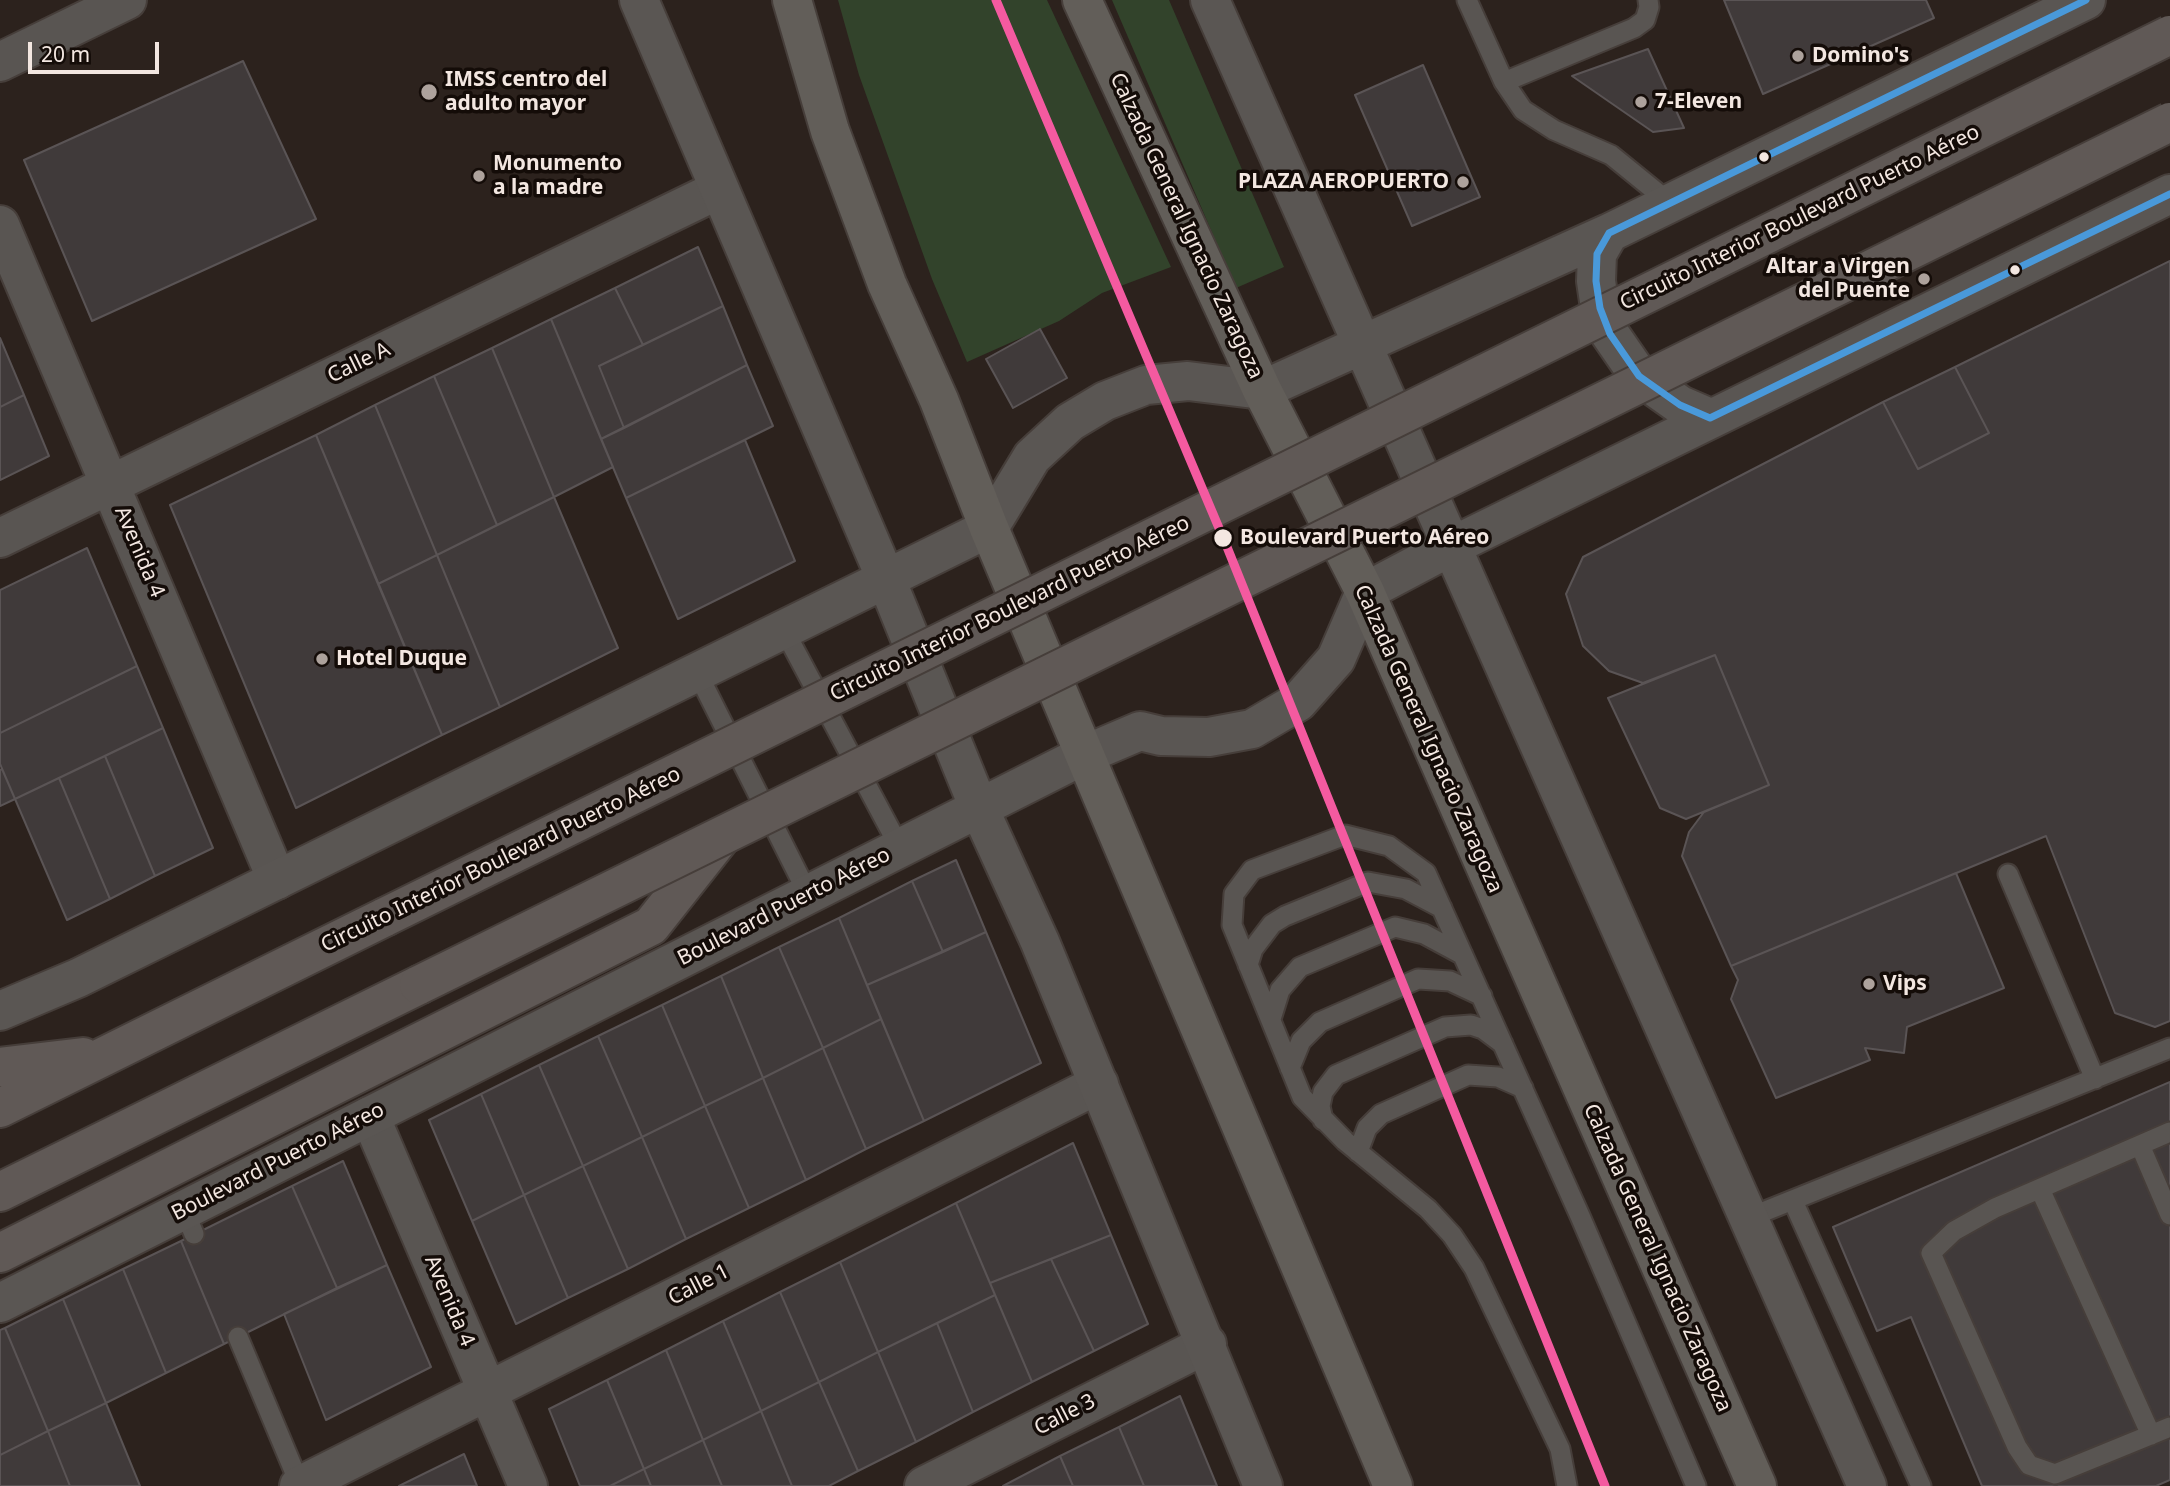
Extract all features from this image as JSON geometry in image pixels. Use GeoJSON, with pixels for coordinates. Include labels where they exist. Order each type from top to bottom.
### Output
{"type":"FeatureCollection","features":[{"type":"Feature","properties":{"kind":"highway","name":"Circuito Interior Boulevard Puerto Aéreo"},"geometry":{"type":"LineString","coordinates":[[0,1108],[2170,35]]}},
{"type":"Feature","properties":{"kind":"highway"},"geometry":{"type":"LineString","coordinates":[[0,1192],[2170,122]]}},
{"type":"Feature","properties":{"kind":"highway"},"geometry":{"type":"LineString","coordinates":[[0,1253],[651,926],[722,836]]}},
{"type":"Feature","properties":{"kind":"highway"},"geometry":{"type":"LineString","coordinates":[[0,1067],[110,1054]]}},
{"type":"Feature","properties":{"kind":"main road"},"geometry":{"type":"LineString","coordinates":[[639,0],[886,579],[978,808],[1040,942],[1263,1486]]}},
{"type":"Feature","properties":{"kind":"main road"},"geometry":{"type":"LineString","coordinates":[[792,0],[830,131],[882,272],[939,400],[989,528],[1393,1486]]}},
{"type":"Feature","properties":{"kind":"main road","name":"Calzada General Ignacio Zaragoza"},"geometry":{"type":"LineString","coordinates":[[1082,0],[1262,390],[1365,592],[1757,1486]]}},
{"type":"Feature","properties":{"kind":"main road"},"geometry":{"type":"LineString","coordinates":[[1210,0],[1867,1486]]}},
{"type":"Feature","properties":{"kind":"main road"},"geometry":{"type":"LineString","coordinates":[[0,1011],[78,978],[989,528],[1032,457],[1070,422],[1105,401],[1146,385],[1188,381],[1262,390],[1609,233],[2086,0]]}},
{"type":"Feature","properties":{"kind":"main road"},"geometry":{"type":"LineString","coordinates":[[1365,592],[1451,546],[2170,194]]}},
{"type":"Feature","properties":{"kind":"main road"},"geometry":{"type":"LineString","coordinates":[[1609,233],[1597,254],[1595,281],[1600,309],[1610,334],[1639,376],[1680,405],[1710,418]]}},
{"type":"Feature","properties":{"kind":"main road","name":"Boulevard Puerto Aéreo"},"geometry":{"type":"LineString","coordinates":[[0,1303],[189,1222],[370,1116],[1086,754],[1140,731],[1161,736],[1209,737],[1252,729],[1298,702],[1336,659],[1365,592]]}},
{"type":"Feature","properties":{"kind":"street"},"geometry":{"type":"LineString","coordinates":[[0,62],[127,0]]}},
{"type":"Feature","properties":{"kind":"street","name":"Calle A"},"geometry":{"type":"LineString","coordinates":[[0,538],[718,190]]}},
{"type":"Feature","properties":{"kind":"street","name":"Avenida 4"},"geometry":{"type":"LineString","coordinates":[[0,225],[277,880]]}},
{"type":"Feature","properties":{"kind":"street","name":"Calle 1"},"geometry":{"type":"LineString","coordinates":[[300,1486],[1099,1084]]}},
{"type":"Feature","properties":{"kind":"street","name":"Avenida 4"},"geometry":{"type":"LineString","coordinates":[[370,1116],[528,1486]]}},
{"type":"Feature","properties":{"kind":"street","name":"Calle 3"},"geometry":{"type":"LineString","coordinates":[[924,1486],[1207,1344]]}},
{"type":"Feature","properties":{"kind":"lane"},"geometry":{"type":"LineString","coordinates":[[1466,0],[1504,82],[1523,110],[1554,130],[1611,155],[1670,203]]}},
{"type":"Feature","properties":{"kind":"lane"},"geometry":{"type":"LineString","coordinates":[[1504,82],[1634,28],[1645,20],[1648,0]]}},
{"type":"Feature","properties":{"kind":"lane"},"geometry":{"type":"LineString","coordinates":[[784,630],[900,848]]}},
{"type":"Feature","properties":{"kind":"lane"},"geometry":{"type":"LineString","coordinates":[[697,672],[808,894]]}},
{"type":"Feature","properties":{"kind":"lane"},"geometry":{"type":"LineString","coordinates":[[1567,1486],[1560,1449],[1474,1268],[1452,1235],[1428,1209],[1358,1152],[1302,1097],[1231,925],[1234,894],[1251,870],[1345,835],[1389,846],[1426,873],[1504,1044],[1696,1486]]}},
{"type":"Feature","properties":{"kind":"lane"},"geometry":{"type":"LineString","coordinates":[[2008,874],[2095,1079]]}},
{"type":"Feature","properties":{"kind":"lane"},"geometry":{"type":"LineString","coordinates":[[1248,965],[1253,949],[1272,924],[1285,916],[1368,882],[1406,889],[1443,909]]}},
{"type":"Feature","properties":{"kind":"lane"},"geometry":{"type":"LineString","coordinates":[[1271,1019],[1280,990],[1300,967],[1395,927],[1424,934],[1464,956]]}},
{"type":"Feature","properties":{"kind":"lane"},"geometry":{"type":"LineString","coordinates":[[1290,1068],[1301,1041],[1320,1022],[1418,979],[1450,981],[1482,996]]}},
{"type":"Feature","properties":{"kind":"lane"},"geometry":{"type":"LineString","coordinates":[[1323,1120],[1320,1106],[1323,1092],[1336,1075],[1444,1027],[1458,1025],[1483,1029],[1504,1044]]}},
{"type":"Feature","properties":{"kind":"lane"},"geometry":{"type":"LineString","coordinates":[[1748,1218],[2170,1048]]}},
{"type":"Feature","properties":{"kind":"lane"},"geometry":{"type":"LineString","coordinates":[[1358,1152],[1367,1128],[1381,1114],[1468,1075],[1498,1077],[1523,1088]]}},
{"type":"Feature","properties":{"kind":"lane"},"geometry":{"type":"LineString","coordinates":[[2170,1132],[2039,1189],[1954,1231],[1931,1253],[2017,1447],[2029,1465],[2055,1474],[2170,1427]]}},
{"type":"Feature","properties":{"kind":"lane"},"geometry":{"type":"LineString","coordinates":[[2140,1145],[2170,1215]]}},
{"type":"Feature","properties":{"kind":"lane"},"geometry":{"type":"LineString","coordinates":[[2039,1189],[2151,1435]]}},
{"type":"Feature","properties":{"kind":"lane"},"geometry":{"type":"LineString","coordinates":[[1793,1202],[1920,1486]]}},
{"type":"Feature","properties":{"kind":"lane"},"geometry":{"type":"LineString","coordinates":[[238,1337],[300,1486]]}},
{"type":"Feature","properties":{"kind":"green space"},"geometry":{"type":"Polygon","coordinates":[[[838,0],[1047,0],[1171,267],[1102,293],[1059,321],[967,362],[932,279],[859,75],[838,0]]]}},
{"type":"Feature","properties":{"kind":"green space"},"geometry":{"type":"Polygon","coordinates":[[[1112,0],[1169,0],[1284,267],[1236,288],[1112,0]]]}},
{"type":"Feature","properties":{"kind":"building","name":"Domino's"},"geometry":{"type":"Polygon","coordinates":[[[1724,0],[1926,0],[1934,18],[1763,94],[1724,0]]]}},
{"type":"Feature","properties":{"kind":"building","name":"7-Eleven"},"geometry":{"type":"Polygon","coordinates":[[[1648,49],[1684,128],[1653,132],[1572,76],[1648,49]]]}},
{"type":"Feature","properties":{"kind":"building"},"geometry":{"type":"Polygon","coordinates":[[[243,61],[316,219],[92,321],[24,160],[243,61]]]}},
{"type":"Feature","properties":{"kind":"building"},"geometry":{"type":"Polygon","coordinates":[[[1423,65],[1480,197],[1412,226],[1355,95],[1423,65]]]}},
{"type":"Feature","properties":{"kind":"building"},"geometry":{"type":"Polygon","coordinates":[[[698,247],[723,306],[643,345],[615,288],[698,247]]]}},
{"type":"Feature","properties":{"kind":"building"},"geometry":{"type":"Polygon","coordinates":[[[2170,261],[2170,1021],[2155,1027],[2115,1013],[2046,836],[1731,966],[1682,856],[1689,832],[1704,812],[1769,785],[1715,655],[1643,683],[1609,671],[1583,646],[1566,594],[1583,557],[1883,402],[1918,469],[1989,433],[1955,367],[2170,261]]]}},
{"type":"Feature","properties":{"kind":"building"},"geometry":{"type":"Polygon","coordinates":[[[615,288],[643,345],[599,366],[624,428],[601,439],[551,319],[615,288]]]}},
{"type":"Feature","properties":{"kind":"building"},"geometry":{"type":"Polygon","coordinates":[[[723,306],[747,365],[624,428],[599,366],[723,306]]]}},
{"type":"Feature","properties":{"kind":"building"},"geometry":{"type":"Polygon","coordinates":[[[551,319],[613,467],[554,497],[492,348],[551,319]]]}},
{"type":"Feature","properties":{"kind":"building"},"geometry":{"type":"Polygon","coordinates":[[[1040,329],[1067,378],[1013,408],[986,359],[1040,329]]]}},
{"type":"Feature","properties":{"kind":"building"},"geometry":{"type":"Polygon","coordinates":[[[0,338],[24,395],[0,407],[0,338]]]}},
{"type":"Feature","properties":{"kind":"building"},"geometry":{"type":"Polygon","coordinates":[[[492,348],[554,497],[497,525],[434,376],[492,348]]]}},
{"type":"Feature","properties":{"kind":"building"},"geometry":{"type":"Polygon","coordinates":[[[747,365],[773,426],[626,498],[601,439],[747,365]]]}},
{"type":"Feature","properties":{"kind":"building"},"geometry":{"type":"Polygon","coordinates":[[[1955,367],[1989,433],[1918,469],[1883,402],[1955,367]]]}},
{"type":"Feature","properties":{"kind":"building"},"geometry":{"type":"Polygon","coordinates":[[[434,376],[497,525],[437,555],[375,405],[434,376]]]}},
{"type":"Feature","properties":{"kind":"building"},"geometry":{"type":"Polygon","coordinates":[[[24,395],[49,456],[0,480],[0,407],[24,395]]]}},
{"type":"Feature","properties":{"kind":"building"},"geometry":{"type":"Polygon","coordinates":[[[375,405],[437,555],[378,584],[316,435],[375,405]]]}},
{"type":"Feature","properties":{"kind":"building","name":"Hotel Duque"},"geometry":{"type":"Polygon","coordinates":[[[316,435],[442,735],[296,808],[170,505],[316,435]]]}},
{"type":"Feature","properties":{"kind":"building"},"geometry":{"type":"Polygon","coordinates":[[[745,440],[795,561],[678,619],[626,498],[745,440]]]}},
{"type":"Feature","properties":{"kind":"building"},"geometry":{"type":"Polygon","coordinates":[[[554,497],[618,648],[500,707],[437,555],[554,497]]]}},
{"type":"Feature","properties":{"kind":"building"},"geometry":{"type":"Polygon","coordinates":[[[87,548],[137,666],[0,733],[0,590],[87,548]]]}},
{"type":"Feature","properties":{"kind":"building"},"geometry":{"type":"Polygon","coordinates":[[[437,555],[500,707],[442,735],[378,584],[437,555]]]}},
{"type":"Feature","properties":{"kind":"building"},"geometry":{"type":"Polygon","coordinates":[[[1715,655],[1769,785],[1686,819],[1660,808],[1608,698],[1715,655]]]}},
{"type":"Feature","properties":{"kind":"building"},"geometry":{"type":"Polygon","coordinates":[[[137,666],[163,728],[15,799],[0,764],[0,733],[137,666]]]}},
{"type":"Feature","properties":{"kind":"building"},"geometry":{"type":"Polygon","coordinates":[[[163,728],[213,848],[155,876],[105,756],[163,728]]]}},
{"type":"Feature","properties":{"kind":"building"},"geometry":{"type":"Polygon","coordinates":[[[105,756],[155,876],[110,899],[59,778],[105,756]]]}},
{"type":"Feature","properties":{"kind":"building"},"geometry":{"type":"Polygon","coordinates":[[[2,769],[15,799],[0,806],[0,770],[2,769]]]}},
{"type":"Feature","properties":{"kind":"building"},"geometry":{"type":"Polygon","coordinates":[[[59,778],[110,899],[67,920],[15,799],[59,778]]]}},
{"type":"Feature","properties":{"kind":"building"},"geometry":{"type":"Polygon","coordinates":[[[956,860],[986,932],[943,952],[912,881],[956,860]]]}},
{"type":"Feature","properties":{"kind":"building","name":"Vips"},"geometry":{"type":"Polygon","coordinates":[[[1956,873],[2004,988],[1907,1027],[1904,1053],[1865,1048],[1870,1060],[1776,1098],[1731,999],[1738,980],[1731,966],[1956,873]]]}},
{"type":"Feature","properties":{"kind":"building"},"geometry":{"type":"Polygon","coordinates":[[[912,881],[943,952],[867,985],[839,918],[912,881]]]}},
{"type":"Feature","properties":{"kind":"building"},"geometry":{"type":"Polygon","coordinates":[[[839,918],[881,1019],[823,1048],[779,947],[839,918]]]}},
{"type":"Feature","properties":{"kind":"building"},"geometry":{"type":"Polygon","coordinates":[[[986,932],[1041,1063],[924,1121],[867,985],[986,932]]]}},
{"type":"Feature","properties":{"kind":"building"},"geometry":{"type":"Polygon","coordinates":[[[779,947],[823,1048],[763,1078],[721,976],[779,947]]]}},
{"type":"Feature","properties":{"kind":"building"},"geometry":{"type":"Polygon","coordinates":[[[721,976],[763,1078],[705,1106],[662,1005],[721,976]]]}},
{"type":"Feature","properties":{"kind":"building"},"geometry":{"type":"Polygon","coordinates":[[[662,1005],[705,1106],[642,1137],[598,1036],[662,1005]]]}},
{"type":"Feature","properties":{"kind":"building"},"geometry":{"type":"Polygon","coordinates":[[[881,1019],[924,1121],[866,1149],[823,1048],[881,1019]]]}},
{"type":"Feature","properties":{"kind":"building"},"geometry":{"type":"Polygon","coordinates":[[[598,1036],[642,1137],[583,1166],[539,1065],[598,1036]]]}},
{"type":"Feature","properties":{"kind":"building"},"geometry":{"type":"Polygon","coordinates":[[[823,1048],[866,1149],[806,1180],[763,1078],[823,1048]]]}},
{"type":"Feature","properties":{"kind":"building"},"geometry":{"type":"Polygon","coordinates":[[[539,1065],[583,1166],[524,1195],[481,1094],[539,1065]]]}},
{"type":"Feature","properties":{"kind":"building"},"geometry":{"type":"Polygon","coordinates":[[[763,1078],[806,1180],[749,1208],[705,1106],[763,1078]]]}},
{"type":"Feature","properties":{"kind":"building"},"geometry":{"type":"Polygon","coordinates":[[[2170,1082],[2170,1480],[2156,1486],[1982,1486],[1911,1317],[1877,1331],[1833,1227],[2170,1082]]]}},
{"type":"Feature","properties":{"kind":"building"},"geometry":{"type":"Polygon","coordinates":[[[481,1094],[524,1195],[472,1221],[429,1120],[481,1094]]]}},
{"type":"Feature","properties":{"kind":"building"},"geometry":{"type":"Polygon","coordinates":[[[705,1106],[749,1208],[686,1239],[642,1137],[705,1106]]]}},
{"type":"Feature","properties":{"kind":"building"},"geometry":{"type":"Polygon","coordinates":[[[642,1137],[686,1239],[628,1269],[583,1166],[642,1137]]]}},
{"type":"Feature","properties":{"kind":"building"},"geometry":{"type":"Polygon","coordinates":[[[1073,1143],[1111,1235],[990,1283],[956,1203],[1073,1143]]]}},
{"type":"Feature","properties":{"kind":"building"},"geometry":{"type":"Polygon","coordinates":[[[343,1161],[387,1265],[337,1288],[292,1186],[343,1161]]]}},
{"type":"Feature","properties":{"kind":"building"},"geometry":{"type":"Polygon","coordinates":[[[583,1166],[628,1269],[568,1298],[524,1195],[583,1166]]]}},
{"type":"Feature","properties":{"kind":"building"},"geometry":{"type":"Polygon","coordinates":[[[292,1186],[337,1288],[224,1344],[181,1241],[292,1186]]]}},
{"type":"Feature","properties":{"kind":"building"},"geometry":{"type":"Polygon","coordinates":[[[524,1195],[568,1298],[516,1324],[472,1221],[524,1195]]]}},
{"type":"Feature","properties":{"kind":"building"},"geometry":{"type":"Polygon","coordinates":[[[956,1203],[995,1295],[878,1352],[840,1262],[956,1203]]]}},
{"type":"Feature","properties":{"kind":"building"},"geometry":{"type":"Polygon","coordinates":[[[1111,1235],[1148,1324],[1094,1351],[1051,1259],[1111,1235]]]}},
{"type":"Feature","properties":{"kind":"building"},"geometry":{"type":"Polygon","coordinates":[[[181,1241],[224,1344],[166,1373],[123,1269],[181,1241]]]}},
{"type":"Feature","properties":{"kind":"building"},"geometry":{"type":"Polygon","coordinates":[[[1051,1259],[1094,1351],[1032,1382],[990,1283],[1051,1259]]]}},
{"type":"Feature","properties":{"kind":"building"},"geometry":{"type":"Polygon","coordinates":[[[840,1262],[878,1352],[819,1382],[780,1292],[840,1262]]]}},
{"type":"Feature","properties":{"kind":"building"},"geometry":{"type":"Polygon","coordinates":[[[387,1265],[431,1367],[326,1420],[284,1314],[387,1265]]]}},
{"type":"Feature","properties":{"kind":"building"},"geometry":{"type":"Polygon","coordinates":[[[123,1269],[166,1373],[106,1403],[63,1299],[123,1269]]]}},
{"type":"Feature","properties":{"kind":"building"},"geometry":{"type":"Polygon","coordinates":[[[780,1292],[819,1382],[761,1411],[723,1321],[780,1292]]]}},
{"type":"Feature","properties":{"kind":"building"},"geometry":{"type":"Polygon","coordinates":[[[995,1295],[1032,1382],[973,1412],[937,1323],[995,1295]]]}},
{"type":"Feature","properties":{"kind":"building"},"geometry":{"type":"Polygon","coordinates":[[[63,1299],[106,1403],[48,1431],[5,1328],[63,1299]]]}},
{"type":"Feature","properties":{"kind":"building"},"geometry":{"type":"Polygon","coordinates":[[[723,1321],[761,1411],[703,1440],[666,1350],[723,1321]]]}},
{"type":"Feature","properties":{"kind":"building"},"geometry":{"type":"Polygon","coordinates":[[[937,1323],[973,1412],[916,1442],[878,1352],[937,1323]]]}},
{"type":"Feature","properties":{"kind":"building"},"geometry":{"type":"Polygon","coordinates":[[[5,1328],[48,1431],[0,1455],[0,1330],[5,1328]]]}},
{"type":"Feature","properties":{"kind":"building"},"geometry":{"type":"Polygon","coordinates":[[[666,1350],[703,1440],[644,1469],[607,1380],[666,1350]]]}},
{"type":"Feature","properties":{"kind":"building"},"geometry":{"type":"Polygon","coordinates":[[[878,1352],[916,1442],[858,1471],[819,1382],[878,1352]]]}},
{"type":"Feature","properties":{"kind":"building"},"geometry":{"type":"Polygon","coordinates":[[[607,1380],[644,1469],[610,1486],[580,1486],[549,1409],[607,1380]]]}},
{"type":"Feature","properties":{"kind":"building"},"geometry":{"type":"Polygon","coordinates":[[[819,1382],[858,1471],[829,1486],[792,1486],[761,1411],[819,1382]]]}},
{"type":"Feature","properties":{"kind":"building"},"geometry":{"type":"Polygon","coordinates":[[[1180,1396],[1217,1486],[1144,1486],[1119,1427],[1180,1396]]]}},
{"type":"Feature","properties":{"kind":"building"},"geometry":{"type":"Polygon","coordinates":[[[106,1403],[140,1486],[70,1486],[48,1431],[106,1403]]]}},
{"type":"Feature","properties":{"kind":"building"},"geometry":{"type":"Polygon","coordinates":[[[761,1411],[792,1486],[722,1486],[703,1440],[761,1411]]]}},
{"type":"Feature","properties":{"kind":"building"},"geometry":{"type":"Polygon","coordinates":[[[1119,1427],[1144,1486],[1073,1486],[1060,1456],[1119,1427]]]}},
{"type":"Feature","properties":{"kind":"building"},"geometry":{"type":"Polygon","coordinates":[[[48,1431],[70,1486],[0,1486],[0,1455],[48,1431]]]}},
{"type":"Feature","properties":{"kind":"building"},"geometry":{"type":"Polygon","coordinates":[[[703,1440],[722,1486],[651,1486],[644,1469],[703,1440]]]}},
{"type":"Feature","properties":{"kind":"building"},"geometry":{"type":"Polygon","coordinates":[[[464,1454],[477,1486],[399,1486],[464,1454]]]}},
{"type":"Feature","properties":{"kind":"building"},"geometry":{"type":"Polygon","coordinates":[[[1060,1456],[1073,1486],[1003,1486],[1060,1456]]]}},
{"type":"Feature","properties":{"kind":"building"},"geometry":{"type":"Polygon","coordinates":[[[644,1469],[651,1486],[610,1486],[644,1469]]]}},
{"type":"Feature","properties":{"kind":"transit line"},"geometry":{"type":"LineString","coordinates":[[996,0],[1227,547],[1605,1486]]}},
{"type":"Feature","properties":{"kind":"transit line"},"geometry":{"type":"LineString","coordinates":[[2086,0],[1609,233],[1597,254],[1596,281],[1600,308],[1610,334],[1639,376],[1680,405],[1710,418],[2170,194]]}},
{"type":"Feature","properties":{"kind":"place","name":"Domino's"},"geometry":{"type":"Point","coordinates":[1798,56]}},
{"type":"Feature","properties":{"kind":"place","name":"IMSS centro del adulto mayor"},"geometry":{"type":"Point","coordinates":[429,92]}},
{"type":"Feature","properties":{"kind":"place","name":"7-Eleven"},"geometry":{"type":"Point","coordinates":[1641,102]}},
{"type":"Feature","properties":{"kind":"place","name":"Monumento a la madre"},"geometry":{"type":"Point","coordinates":[479,176]}},
{"type":"Feature","properties":{"kind":"place","name":"PLAZA AEROPUERTO"},"geometry":{"type":"Point","coordinates":[1463,182]}},
{"type":"Feature","properties":{"kind":"place","name":"Altar a Virgen del Puente"},"geometry":{"type":"Point","coordinates":[1924,279]}},
{"type":"Feature","properties":{"kind":"place","name":"Boulevard Puerto Aéreo"},"geometry":{"type":"Point","coordinates":[1223,538]}},
{"type":"Feature","properties":{"kind":"place","name":"Hotel Duque"},"geometry":{"type":"Point","coordinates":[322,659]}},
{"type":"Feature","properties":{"kind":"place","name":"Vips"},"geometry":{"type":"Point","coordinates":[1869,984]}}]}
